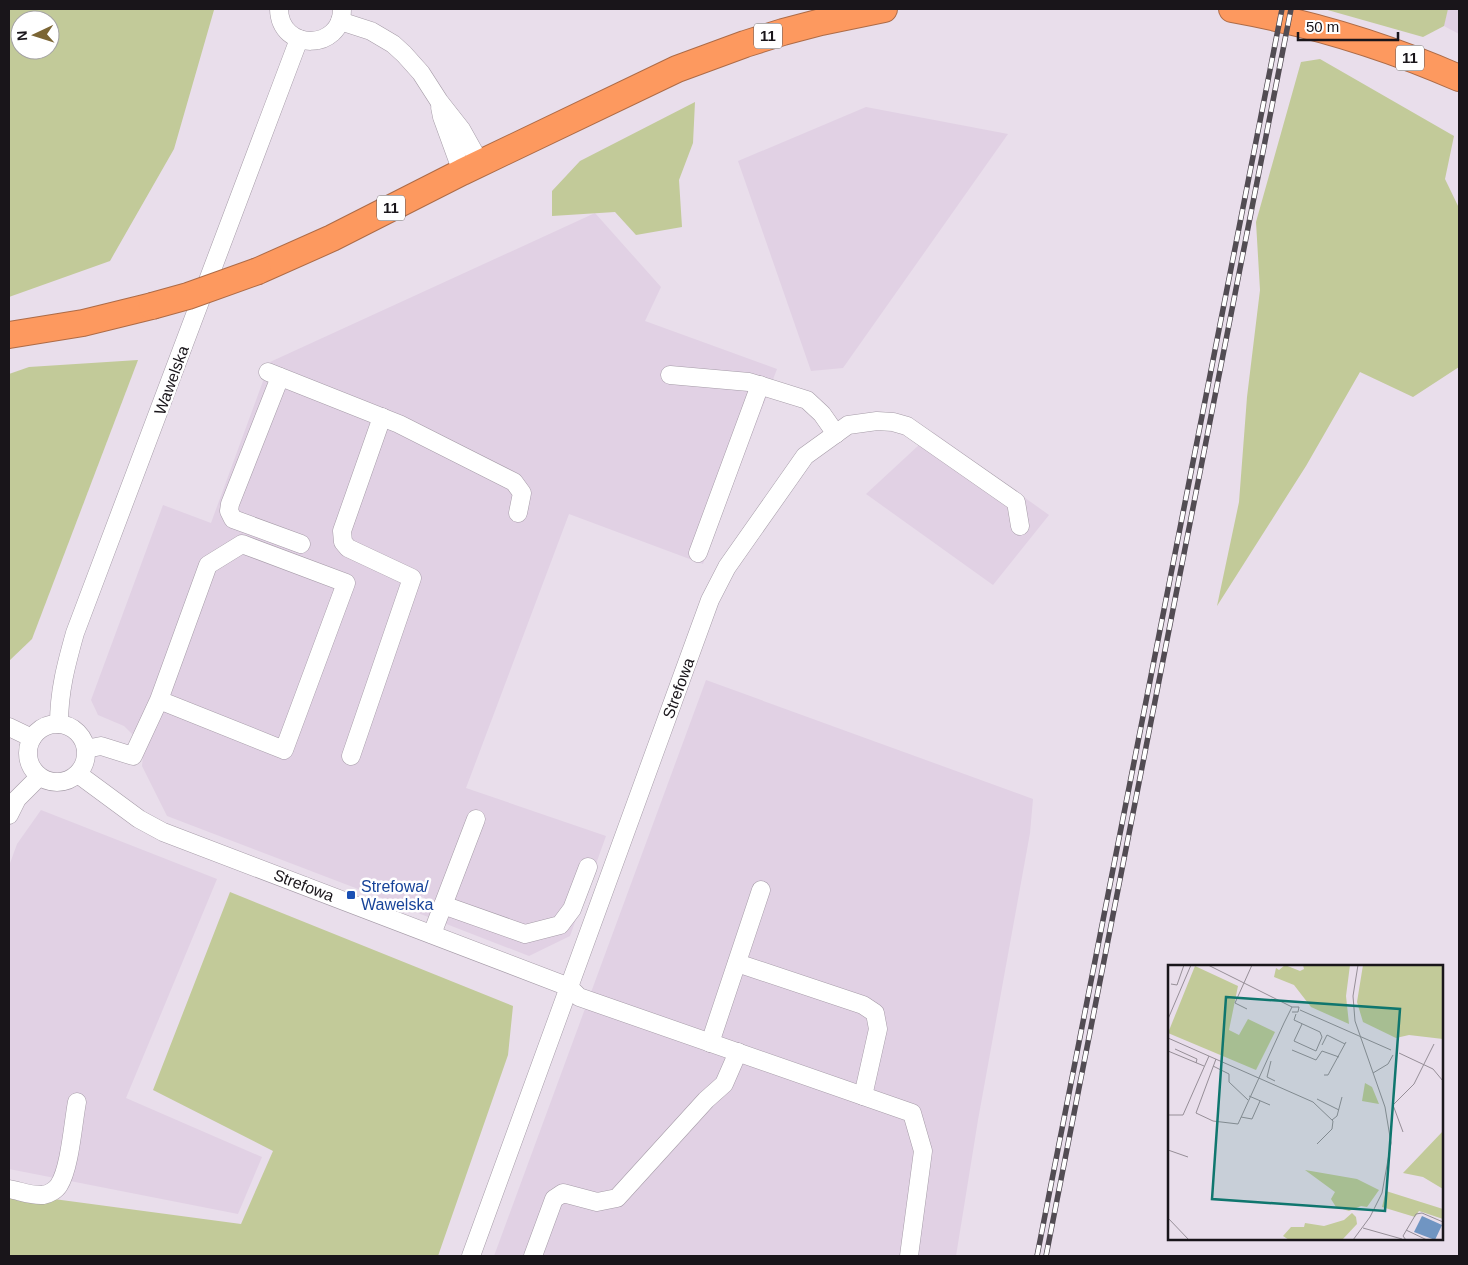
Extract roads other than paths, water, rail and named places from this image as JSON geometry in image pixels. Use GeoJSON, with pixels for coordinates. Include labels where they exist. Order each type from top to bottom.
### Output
{"type":"FeatureCollection","features":[{"type":"Feature","properties":{"kind":"highway","name":"11"},"geometry":{"type":"LineString","coordinates":[[9,335],[83,323],[152,306],[188,296],[258,271],[332,238],[471,168],[685,66],[783,32],[884,9]]}},
{"type":"Feature","properties":{"kind":"highway","name":"11"},"geometry":{"type":"LineString","coordinates":[[1232,9],[1339,33],[1379,46],[1459,78]]}},
{"type":"Feature","properties":{"kind":"street"},"geometry":{"type":"LineString","coordinates":[[280,9],[282,23],[286,30],[299,39],[315,41],[323,39],[330,34],[341,15],[393,44],[421,73],[439,101],[461,129],[471,168]]}},
{"type":"Feature","properties":{"kind":"street","name":"Wawelska"},"geometry":{"type":"LineString","coordinates":[[59,724],[59,700],[64,672],[75,633],[299,39]]}},
{"type":"Feature","properties":{"kind":"street"},"geometry":{"type":"LineString","coordinates":[[302,544],[233,519],[229,511],[274,374],[382,417],[514,482],[522,493],[518,513]]}},
{"type":"Feature","properties":{"kind":"street"},"geometry":{"type":"LineString","coordinates":[[670,375],[749,382],[807,400],[842,430],[877,421],[893,422],[907,426],[1016,502],[1020,526]]}},
{"type":"Feature","properties":{"kind":"street"},"geometry":{"type":"LineString","coordinates":[[698,553],[760,385]]}},
{"type":"Feature","properties":{"kind":"street"},"geometry":{"type":"LineString","coordinates":[[351,756],[412,578],[348,548],[343,542],[342,531],[382,417]]}},
{"type":"Feature","properties":{"kind":"street","name":"Strefowa"},"geometry":{"type":"LineString","coordinates":[[471,1256],[714,590],[727,567],[805,456],[842,430]]}},
{"type":"Feature","properties":{"kind":"street"},"geometry":{"type":"LineString","coordinates":[[86,749],[101,746],[133,756],[158,700],[208,565],[242,544],[346,583],[284,750],[158,700]]}},
{"type":"Feature","properties":{"kind":"street"},"geometry":{"type":"LineString","coordinates":[[52,724],[59,724],[68,726],[83,738],[86,757],[84,766],[73,779],[59,783],[39,777],[31,767],[28,749],[32,738],[41,729],[52,724]]}},
{"type":"Feature","properties":{"kind":"street"},"geometry":{"type":"LineString","coordinates":[[9,727],[32,738]]}},
{"type":"Feature","properties":{"kind":"street","name":"Strefowa"},"geometry":{"type":"LineString","coordinates":[[78,774],[138,819],[163,832],[569,986]]}},
{"type":"Feature","properties":{"kind":"street"},"geometry":{"type":"LineString","coordinates":[[9,815],[17,799],[39,777]]}},
{"type":"Feature","properties":{"kind":"street"},"geometry":{"type":"LineString","coordinates":[[432,934],[476,818]]}},
{"type":"Feature","properties":{"kind":"street"},"geometry":{"type":"LineString","coordinates":[[443,905],[525,934],[560,925],[572,909],[588,867]]}},
{"type":"Feature","properties":{"kind":"street"},"geometry":{"type":"LineString","coordinates":[[710,1043],[761,890]]}},
{"type":"Feature","properties":{"kind":"street"},"geometry":{"type":"LineString","coordinates":[[737,963],[863,1005],[874,1013],[878,1029],[863,1096]]}},
{"type":"Feature","properties":{"kind":"street"},"geometry":{"type":"LineString","coordinates":[[569,986],[579,997],[912,1113],[923,1151],[909,1256]]}},
{"type":"Feature","properties":{"kind":"street"},"geometry":{"type":"LineString","coordinates":[[533,1256],[554,1199],[563,1193],[597,1202],[616,1198],[706,1100],[724,1084],[738,1052]]}},
{"type":"Feature","properties":{"kind":"street"},"geometry":{"type":"LineString","coordinates":[[9,1189],[44,1195],[58,1186],[67,1160],[77,1102]]}},
{"type":"Feature","properties":{"kind":"railway"},"geometry":{"type":"LineString","coordinates":[[1037,1256],[1282,9]]}},
{"type":"Feature","properties":{"kind":"railway"},"geometry":{"type":"LineString","coordinates":[[1046,1256],[1291,9]]}},
{"type":"Feature","properties":{"kind":"place","name":"Strefowa/ Wawelska"},"geometry":{"type":"Point","coordinates":[351,895]}}]}
